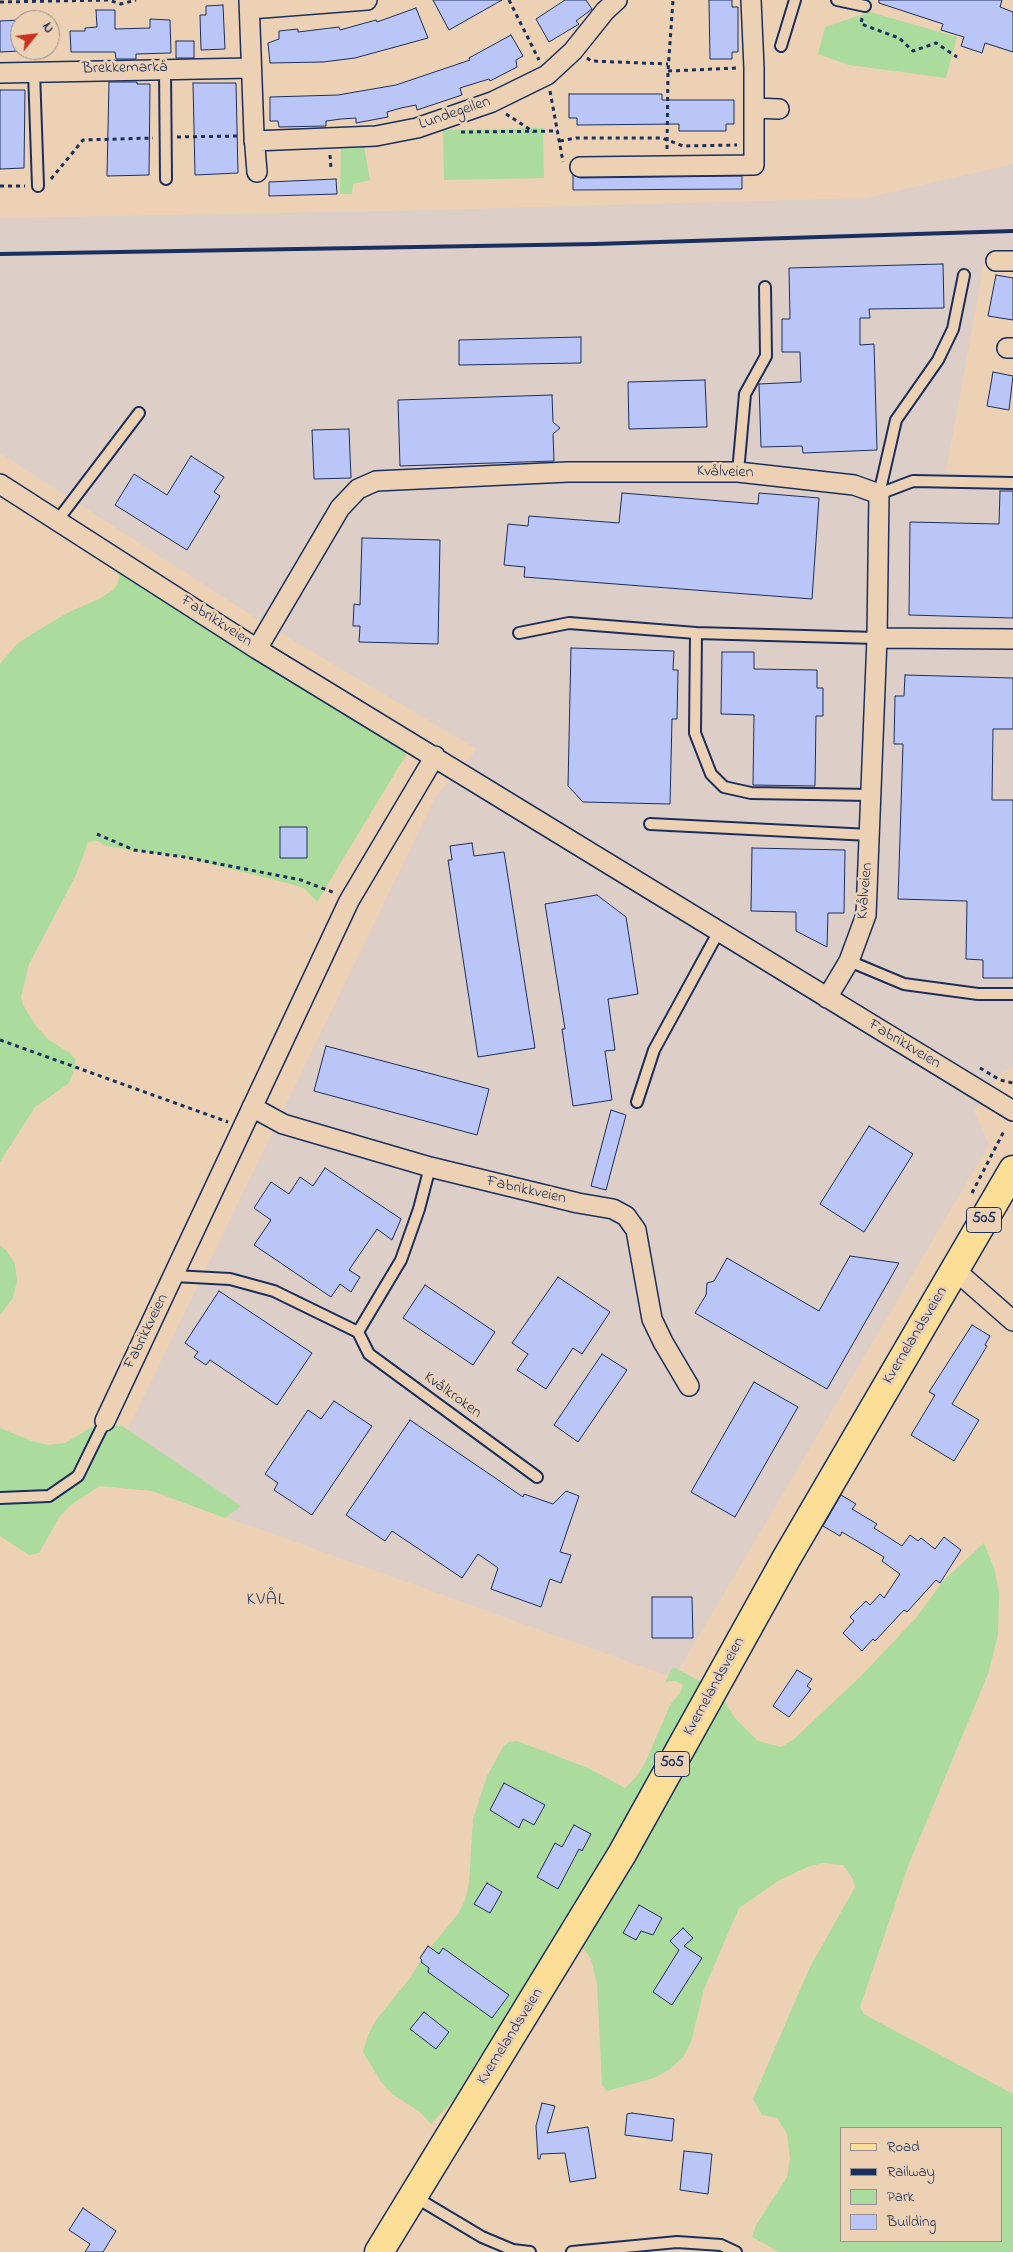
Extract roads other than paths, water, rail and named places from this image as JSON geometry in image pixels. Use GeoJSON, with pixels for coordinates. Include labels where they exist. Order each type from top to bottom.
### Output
{"type":"FeatureCollection","features":[{"type":"Feature","properties":{"kind":"main road","name":"Kvernelandsveien"},"geometry":{"type":"LineString","coordinates":[[379,2252],[622,1854],[786,1559],[1013,1170]]}},
{"type":"Feature","properties":{"kind":"street"},"geometry":{"type":"LineString","coordinates":[[258,172],[254,138],[250,5],[367,0]]}},
{"type":"Feature","properties":{"kind":"street","name":"Lundegeilen"},"geometry":{"type":"LineString","coordinates":[[254,138],[376,136],[417,128],[492,102],[547,75],[573,51],[605,11],[617,0]]}},
{"type":"Feature","properties":{"kind":"street"},"geometry":{"type":"LineString","coordinates":[[580,167],[754,165],[754,68],[751,0]]}},
{"type":"Feature","properties":{"kind":"street","name":"Brekkemarkå"},"geometry":{"type":"LineString","coordinates":[[0,73],[165,68],[251,68]]}},
{"type":"Feature","properties":{"kind":"street"},"geometry":{"type":"LineString","coordinates":[[754,108],[779,109]]}},
{"type":"Feature","properties":{"kind":"street","name":"Kvålveien"},"geometry":{"type":"LineString","coordinates":[[257,649],[340,508],[358,489],[376,480],[568,472],[738,472],[854,485],[879,494],[877,638],[866,915],[849,961],[827,998]]}},
{"type":"Feature","properties":{"kind":"street","name":"Fabrikkveien"},"geometry":{"type":"LineString","coordinates":[[0,484],[257,649],[1013,1110]]}},
{"type":"Feature","properties":{"kind":"street"},"geometry":{"type":"LineString","coordinates":[[877,638],[1013,639]]}},
{"type":"Feature","properties":{"kind":"street","name":"Fabrikkveien"},"geometry":{"type":"LineString","coordinates":[[104,1421],[174,1276],[349,901],[435,756]]}},
{"type":"Feature","properties":{"kind":"street","name":"Fabrikkveien"},"geometry":{"type":"LineString","coordinates":[[252,1107],[283,1124],[430,1168],[578,1203],[613,1209],[626,1216],[636,1230],[652,1318],[663,1342],[689,1386]]}},
{"type":"Feature","properties":{"kind":"street"},"geometry":{"type":"LineString","coordinates":[[955,1270],[1013,1321]]}},
{"type":"Feature","properties":{"kind":"lane"},"geometry":{"type":"LineString","coordinates":[[781,46],[795,0]]}},
{"type":"Feature","properties":{"kind":"lane"},"geometry":{"type":"LineString","coordinates":[[837,0],[865,6]]}},
{"type":"Feature","properties":{"kind":"lane"},"geometry":{"type":"LineString","coordinates":[[165,68],[166,179]]}},
{"type":"Feature","properties":{"kind":"lane"},"geometry":{"type":"LineString","coordinates":[[34,72],[38,186]]}},
{"type":"Feature","properties":{"kind":"lane"},"geometry":{"type":"LineString","coordinates":[[879,494],[896,420],[938,360],[953,329],[964,275]]}},
{"type":"Feature","properties":{"kind":"lane"},"geometry":{"type":"LineString","coordinates":[[738,472],[745,394],[766,356],[765,287]]}},
{"type":"Feature","properties":{"kind":"lane"},"geometry":{"type":"LineString","coordinates":[[58,521],[139,413]]}},
{"type":"Feature","properties":{"kind":"lane"},"geometry":{"type":"LineString","coordinates":[[879,494],[913,481],[1013,483]]}},
{"type":"Feature","properties":{"kind":"lane"},"geometry":{"type":"LineString","coordinates":[[519,633],[569,622],[696,633],[877,638]]}},
{"type":"Feature","properties":{"kind":"lane"},"geometry":{"type":"LineString","coordinates":[[696,633],[695,733],[711,774],[724,787],[751,794],[871,795]]}},
{"type":"Feature","properties":{"kind":"lane"},"geometry":{"type":"LineString","coordinates":[[650,824],[870,835]]}},
{"type":"Feature","properties":{"kind":"lane"},"geometry":{"type":"LineString","coordinates":[[636,1102],[654,1050],[719,931]]}},
{"type":"Feature","properties":{"kind":"lane"},"geometry":{"type":"LineString","coordinates":[[849,961],[904,984],[978,994],[1013,994]]}},
{"type":"Feature","properties":{"kind":"lane"},"geometry":{"type":"LineString","coordinates":[[174,1276],[230,1279],[274,1290],[358,1332],[401,1260],[419,1209],[430,1168]]}},
{"type":"Feature","properties":{"kind":"lane","name":"Kvålkroken"},"geometry":{"type":"LineString","coordinates":[[358,1332],[369,1354],[537,1477]]}},
{"type":"Feature","properties":{"kind":"lane"},"geometry":{"type":"LineString","coordinates":[[0,1498],[49,1496],[78,1476],[104,1421]]}},
{"type":"Feature","properties":{"kind":"lane"},"geometry":{"type":"LineString","coordinates":[[414,2196],[482,2237],[513,2250],[530,2252]]}},
{"type":"Feature","properties":{"kind":"lane"},"geometry":{"type":"LineString","coordinates":[[572,2252],[677,2242],[721,2246],[736,2252]]}},
{"type":"Feature","properties":{"kind":"railway"},"geometry":{"type":"LineString","coordinates":[[0,254],[595,244],[1013,231]]}},
{"type":"Feature","properties":{"kind":"district","name":"KVÅL"},"geometry":{"type":"Point","coordinates":[266,1601]}}]}
